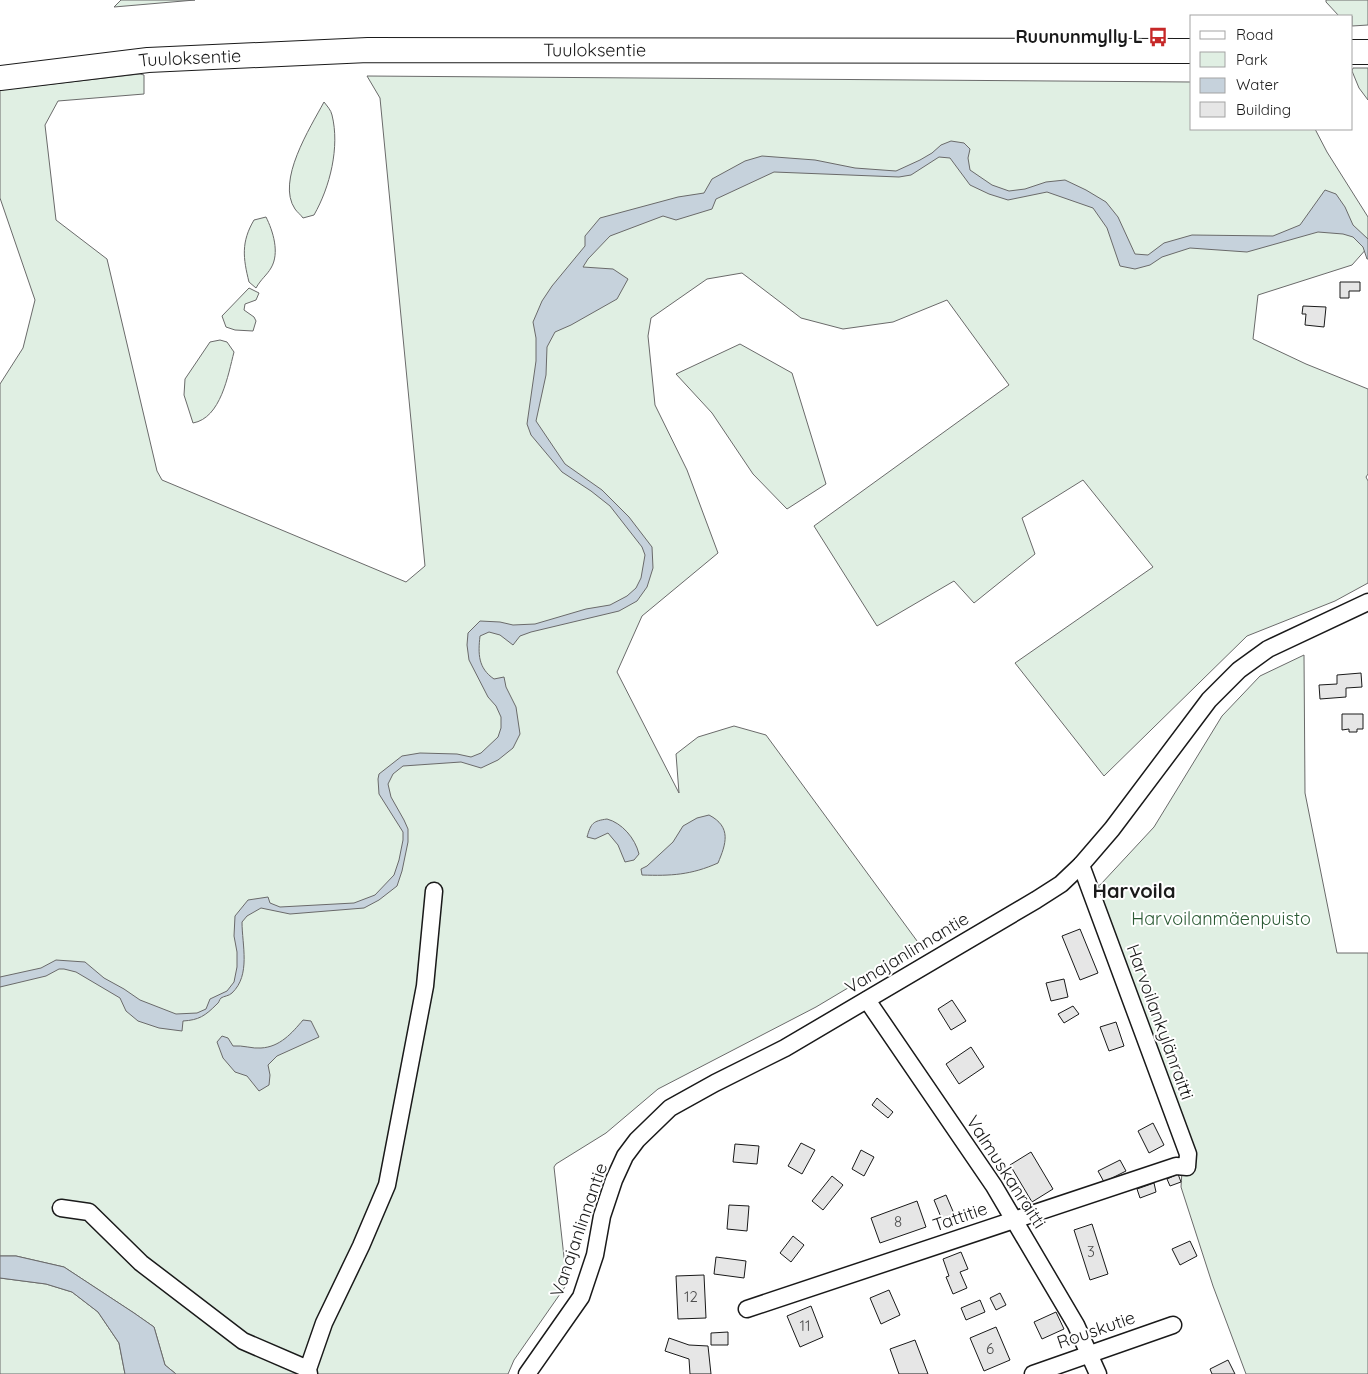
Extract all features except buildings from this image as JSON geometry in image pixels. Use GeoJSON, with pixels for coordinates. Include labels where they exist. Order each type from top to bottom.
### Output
{"type":"FeatureCollection","features":[{"type":"Feature","properties":{"kind":"highway","name":"Tuuloksentie"},"geometry":{"type":"LineString","coordinates":[[0,78],[148,60],[368,50],[1190,51]]}},
{"type":"Feature","properties":{"kind":"highway"},"geometry":{"type":"LineString","coordinates":[[1353,52],[1368,52]]}},
{"type":"Feature","properties":{"kind":"street","name":"Vanajanlinnantie"},"geometry":{"type":"LineString","coordinates":[[527,1374],[581,1298],[595,1255],[602,1216],[614,1180],[626,1156],[637,1140],[670,1108],[785,1048],[1061,884],[1112,829],[1209,700],[1239,670],[1268,649],[1368,602]]}},
{"type":"Feature","properties":{"kind":"street","name":"Harvoilankylänraitti"},"geometry":{"type":"LineString","coordinates":[[1080,865],[1188,1154],[1187,1167]]}},
{"type":"Feature","properties":{"kind":"street"},"geometry":{"type":"LineString","coordinates":[[61,1208],[89,1212],[141,1263],[243,1341],[308,1372],[324,1323],[361,1246],[387,1185],[425,986],[434,891]]}},
{"type":"Feature","properties":{"kind":"street","name":"Valmuskanraitti"},"geometry":{"type":"LineString","coordinates":[[867,1000],[994,1186],[1076,1325],[1098,1374]]}},
{"type":"Feature","properties":{"kind":"street","name":"Tattitie"},"geometry":{"type":"LineString","coordinates":[[747,1309],[1176,1166],[1187,1167]]}},
{"type":"Feature","properties":{"kind":"street","name":"Rouskutie"},"geometry":{"type":"LineString","coordinates":[[1033,1374],[1173,1325]]}},
{"type":"Feature","properties":{"kind":"green space"},"geometry":{"type":"Polygon","coordinates":[[[121,0],[195,0],[114,7],[121,0]]]}},
{"type":"Feature","properties":{"kind":"green space"},"geometry":{"type":"Polygon","coordinates":[[[1326,0],[1368,0],[1368,25],[1353,26],[1353,15],[1338,15],[1326,0]]]}},
{"type":"Feature","properties":{"kind":"green space"},"geometry":{"type":"Polygon","coordinates":[[[1353,68],[1368,68],[1368,100],[1359,88],[1353,73],[1353,68]]]}},
{"type":"Feature","properties":{"kind":"green space"},"geometry":{"type":"Polygon","coordinates":[[[144,75],[144,94],[58,101],[45,125],[56,220],[107,259],[157,471],[162,480],[406,582],[425,566],[380,98],[367,76],[1190,82],[1190,130],[1316,130],[1327,152],[1368,217],[1368,247],[1352,265],[1258,295],[1253,339],[1306,364],[1368,389],[1368,474],[1366,477],[1368,481],[1368,583],[1335,601],[1247,636],[1104,776],[1015,663],[1153,567],[1083,480],[1022,518],[1035,554],[974,603],[954,581],[877,626],[814,526],[1009,385],[947,300],[893,322],[843,329],[801,318],[742,273],[707,279],[651,318],[648,336],[655,405],[687,470],[718,553],[642,616],[617,672],[679,793],[676,754],[698,737],[734,726],[766,735],[920,945],[816,1007],[658,1089],[606,1133],[556,1164],[554,1167],[567,1284],[514,1360],[508,1374],[176,1374],[165,1365],[154,1327],[134,1313],[64,1267],[16,1256],[0,1256],[0,384],[23,348],[35,300],[0,198],[0,90],[144,75]]]}},
{"type":"Feature","properties":{"kind":"green space"},"geometry":{"type":"Polygon","coordinates":[[[324,102],[331,113],[334,127],[335,140],[332,166],[325,192],[314,215],[303,218],[295,209],[290,197],[292,170],[304,140],[324,102]]]}},
{"type":"Feature","properties":{"kind":"green space"},"geometry":{"type":"Polygon","coordinates":[[[266,217],[273,235],[275,256],[271,268],[256,288],[249,282],[244,250],[247,236],[254,220],[266,217]]]}},
{"type":"Feature","properties":{"kind":"green space"},"geometry":{"type":"Polygon","coordinates":[[[249,288],[259,293],[256,300],[245,304],[244,310],[254,317],[256,321],[253,331],[235,330],[226,327],[222,316],[249,288]]]}},
{"type":"Feature","properties":{"kind":"green space"},"geometry":{"type":"Polygon","coordinates":[[[220,340],[227,342],[234,352],[226,383],[217,404],[210,413],[203,419],[193,423],[184,395],[185,379],[210,342],[220,340]]]}},
{"type":"Feature","properties":{"kind":"green space"},"geometry":{"type":"Polygon","coordinates":[[[740,344],[792,373],[826,484],[787,509],[753,474],[712,413],[676,374],[740,344]]]}},
{"type":"Feature","properties":{"kind":"green space","name":"Harvoilanmäenpuisto"},"geometry":{"type":"Polygon","coordinates":[[[1304,655],[1305,793],[1337,953],[1368,953],[1368,1374],[1246,1374],[1213,1286],[1181,1187],[1182,1171],[1193,1171],[1094,889],[1101,884],[1154,827],[1222,716],[1260,676],[1304,655]]]}},
{"type":"Feature","properties":{"kind":"green space"},"geometry":{"type":"Polygon","coordinates":[[[0,1278],[46,1284],[72,1292],[98,1312],[119,1343],[125,1374],[0,1374],[0,1278]]]}},
{"type":"Feature","properties":{"kind":"water"},"geometry":{"type":"Polygon","coordinates":[[[951,141],[964,143],[970,149],[968,158],[970,170],[992,185],[1009,191],[1025,189],[1046,182],[1065,180],[1106,202],[1118,217],[1135,254],[1148,255],[1164,243],[1192,235],[1273,236],[1300,225],[1325,190],[1336,194],[1345,207],[1353,225],[1368,239],[1368,259],[1363,247],[1353,237],[1343,234],[1318,232],[1247,252],[1190,248],[1162,257],[1150,265],[1135,269],[1120,266],[1107,228],[1093,208],[1047,192],[1008,200],[989,194],[970,185],[950,158],[939,157],[911,175],[899,177],[774,172],[716,199],[712,209],[676,220],[663,216],[610,236],[583,267],[613,269],[628,279],[617,299],[555,332],[547,347],[546,375],[536,421],[565,464],[602,490],[629,517],[652,547],[653,568],[647,587],[637,601],[619,611],[531,632],[520,636],[513,645],[500,635],[489,632],[480,636],[479,655],[482,665],[494,679],[504,677],[506,687],[516,707],[520,734],[513,748],[498,760],[481,768],[461,762],[403,766],[393,774],[388,784],[391,797],[408,829],[408,842],[397,886],[379,900],[364,908],[290,914],[261,908],[247,916],[242,922],[244,969],[238,986],[231,994],[221,998],[218,1004],[205,1014],[193,1020],[183,1021],[182,1031],[159,1028],[138,1021],[126,1011],[120,998],[76,972],[64,969],[59,969],[46,976],[0,987],[0,977],[41,968],[56,960],[85,962],[104,978],[140,1000],[176,1014],[197,1013],[206,1009],[210,999],[227,991],[234,982],[237,967],[234,936],[235,916],[248,900],[268,897],[270,903],[280,907],[354,903],[375,895],[394,875],[403,840],[403,832],[379,794],[379,774],[402,756],[420,753],[457,754],[471,757],[481,753],[498,737],[501,728],[501,717],[496,706],[488,697],[469,660],[468,633],[480,621],[513,625],[535,624],[586,609],[610,605],[627,596],[636,588],[641,578],[645,555],[642,547],[610,506],[562,472],[531,435],[527,424],[536,361],[536,338],[533,322],[542,301],[552,286],[585,246],[585,236],[600,218],[678,197],[704,193],[712,179],[745,161],[762,156],[815,160],[855,168],[896,171],[920,160],[941,145],[951,141]]]}},
{"type":"Feature","properties":{"kind":"water"},"geometry":{"type":"Polygon","coordinates":[[[709,815],[724,830],[725,843],[718,863],[681,874],[642,875],[641,869],[647,866],[673,842],[683,826],[697,818],[709,815]]]}},
{"type":"Feature","properties":{"kind":"water"},"geometry":{"type":"Polygon","coordinates":[[[607,819],[618,824],[631,837],[639,854],[634,860],[625,862],[618,845],[608,833],[595,839],[587,837],[593,824],[607,819]]]}},
{"type":"Feature","properties":{"kind":"water"},"geometry":{"type":"Polygon","coordinates":[[[303,1020],[311,1021],[319,1037],[277,1056],[268,1065],[269,1085],[259,1091],[247,1076],[235,1072],[223,1058],[217,1042],[222,1036],[228,1038],[233,1046],[268,1047],[280,1042],[303,1020]]]}},
{"type":"Feature","properties":{"kind":"water"},"geometry":{"type":"Polygon","coordinates":[[[0,1256],[16,1256],[64,1267],[134,1313],[154,1327],[165,1365],[176,1374],[125,1374],[119,1343],[98,1312],[72,1292],[46,1284],[0,1278],[0,1256]]]}},
{"type":"Feature","properties":{"kind":"place","name":"Ruununmylly L"},"geometry":{"type":"Point","coordinates":[1158,37]}},
{"type":"Feature","properties":{"kind":"district","name":"Harvoila"},"geometry":{"type":"Point","coordinates":[1134,891]}}]}
